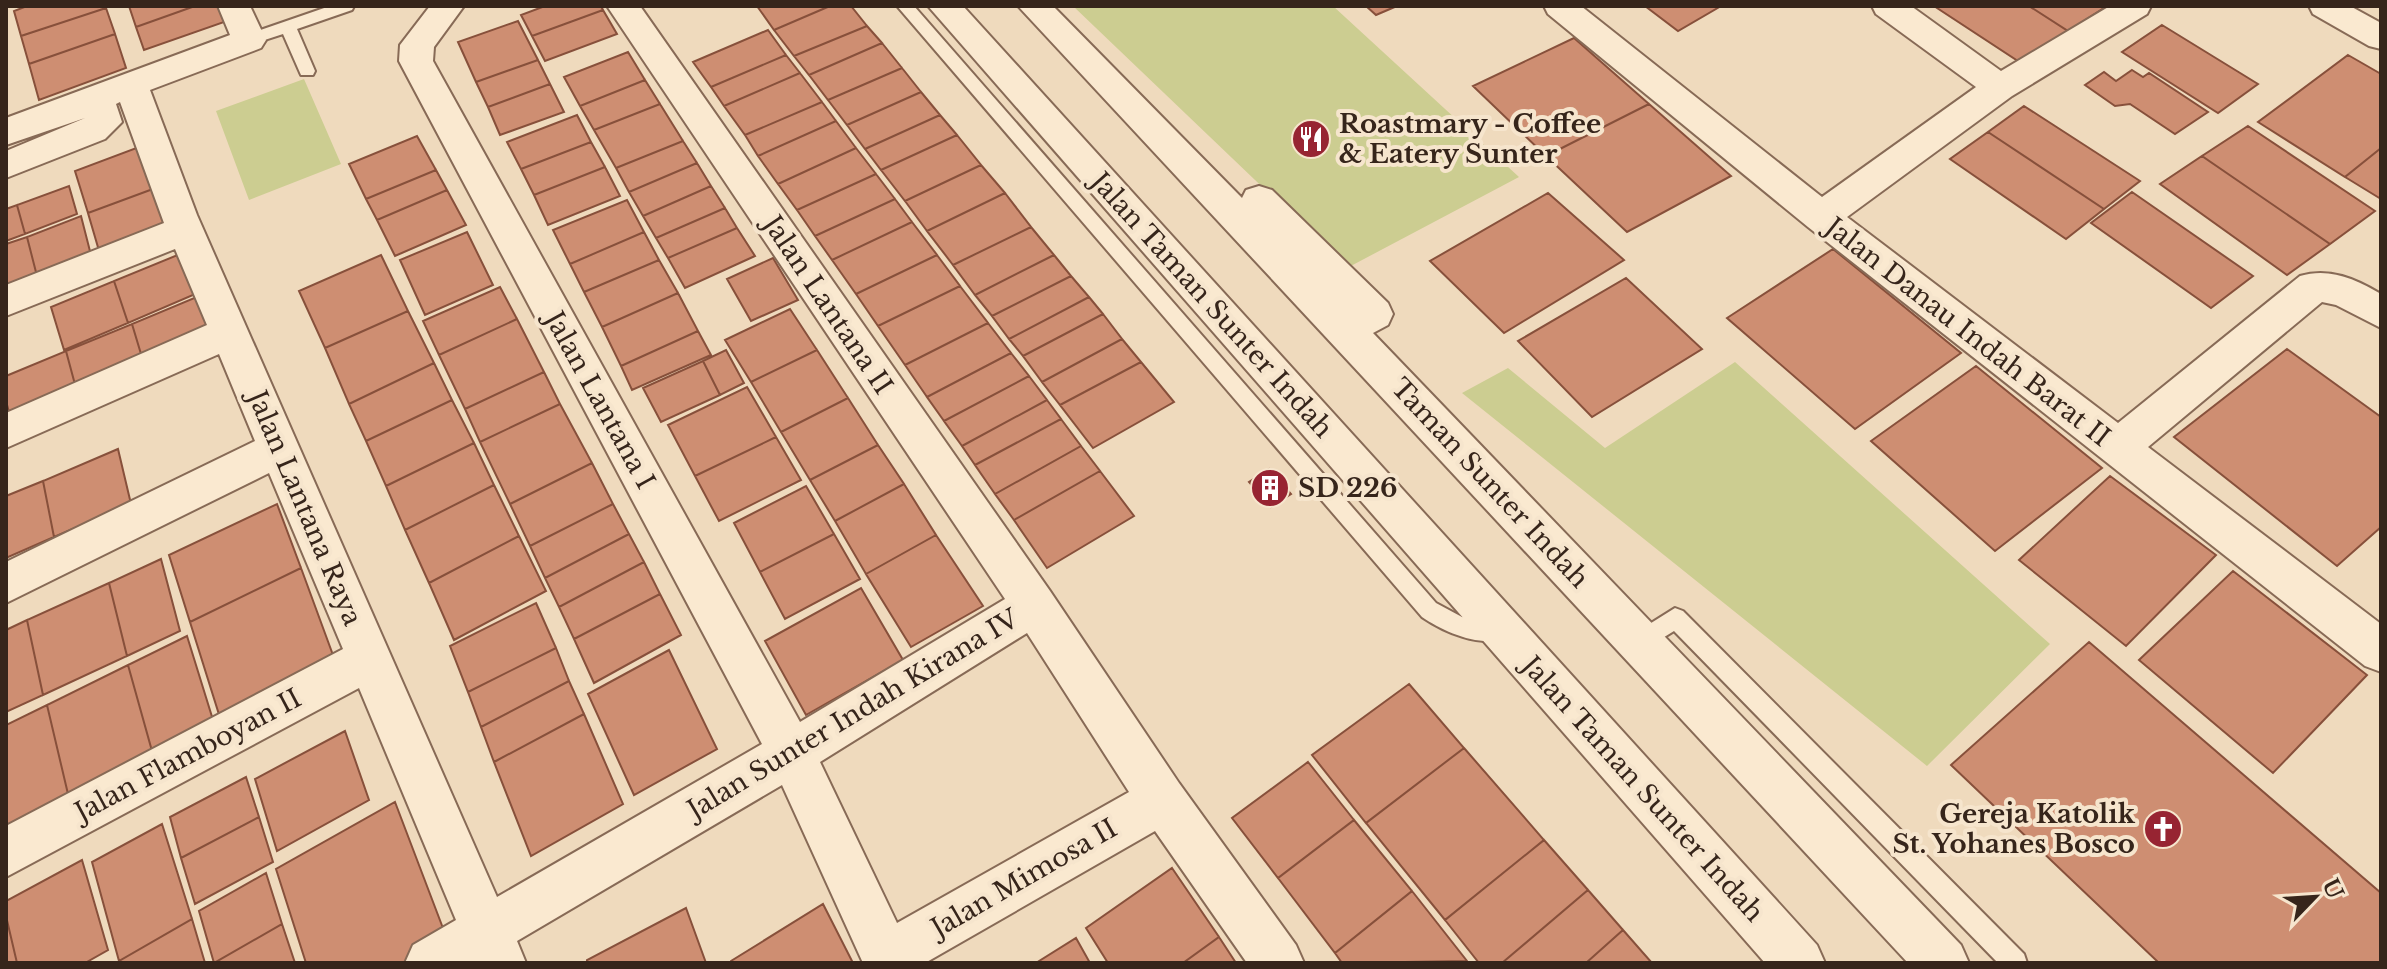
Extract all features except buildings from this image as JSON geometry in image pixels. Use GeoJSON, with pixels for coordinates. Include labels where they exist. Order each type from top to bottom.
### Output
{"type":"FeatureCollection","features":[{"type":"Feature","properties":{"kind":"street"},"geometry":{"type":"LineString","coordinates":[[6,165],[20,129],[93,130],[104,122],[97,97],[249,40],[234,6]]}},
{"type":"Feature","properties":{"kind":"street","name":"Jalan Lantana I"},"geometry":{"type":"LineString","coordinates":[[448,6],[417,45],[416,61],[792,753],[887,960]]}},
{"type":"Feature","properties":{"kind":"street","name":"Jalan Lantana II"},"geometry":{"type":"LineString","coordinates":[[623,6],[1034,605]]}},
{"type":"Feature","properties":{"kind":"street","name":"Jalan Taman Sunter Indah"},"geometry":{"type":"LineString","coordinates":[[944,6],[964,50],[1234,359],[1503,631],[1799,963]]}},
{"type":"Feature","properties":{"kind":"street","name":"Taman Sunter Indah"},"geometry":{"type":"LineString","coordinates":[[1034,6],[1346,330],[1943,963]]}},
{"type":"Feature","properties":{"kind":"street"},"geometry":{"type":"LineString","coordinates":[[1067,6],[1374,314],[1346,330]]}},
{"type":"Feature","properties":{"kind":"street","name":"Jalan Danau Indah Barat II"},"geometry":{"type":"LineString","coordinates":[[1560,6],[1821,217],[2381,651]]}},
{"type":"Feature","properties":{"kind":"street"},"geometry":{"type":"LineString","coordinates":[[1888,6],[2000,87]]}},
{"type":"Feature","properties":{"kind":"street"},"geometry":{"type":"LineString","coordinates":[[1821,217],[2000,87],[2135,6]]}},
{"type":"Feature","properties":{"kind":"street"},"geometry":{"type":"LineString","coordinates":[[2325,6],[2381,38]]}},
{"type":"Feature","properties":{"kind":"street","name":"Jalan Lantana Raya"},"geometry":{"type":"LineString","coordinates":[[131,85],[186,229],[494,946]]}},
{"type":"Feature","properties":{"kind":"street"},"geometry":{"type":"LineString","coordinates":[[6,301],[186,229]]}},
{"type":"Feature","properties":{"kind":"street"},"geometry":{"type":"LineString","coordinates":[[2117,448],[2314,287],[2330,286],[2350,293],[2381,313]]}},
{"type":"Feature","properties":{"kind":"street"},"geometry":{"type":"LineString","coordinates":[[6,431],[230,332]]}},
{"type":"Feature","properties":{"kind":"street"},"geometry":{"type":"LineString","coordinates":[[6,583],[280,448]]}},
{"type":"Feature","properties":{"kind":"street"},"geometry":{"type":"LineString","coordinates":[[1034,605],[1162,800],[1278,963]]}},
{"type":"Feature","properties":{"kind":"street","name":"Jalan Sunter Indah Kirana IV"},"geometry":{"type":"LineString","coordinates":[[431,963],[494,946],[672,822],[792,753],[1034,605]]}},
{"type":"Feature","properties":{"kind":"street","name":"Jalan Flamboyan II"},"geometry":{"type":"LineString","coordinates":[[6,852],[370,658]]}},
{"type":"Feature","properties":{"kind":"street","name":"Jalan Mimosa II"},"geometry":{"type":"LineString","coordinates":[[887,960],[1162,800]]}},
{"type":"Feature","properties":{"kind":"lane"},"geometry":{"type":"LineString","coordinates":[[249,40],[346,6]]}},
{"type":"Feature","properties":{"kind":"lane"},"geometry":{"type":"LineString","coordinates":[[905,6],[964,50]]}},
{"type":"Feature","properties":{"kind":"lane"},"geometry":{"type":"LineString","coordinates":[[288,26],[307,71]]}},
{"type":"Feature","properties":{"kind":"lane"},"geometry":{"type":"LineString","coordinates":[[1640,642],[1675,618],[2015,963]]}},
{"type":"Feature","properties":{"kind":"green space"},"geometry":{"type":"Polygon","coordinates":[[[1073,6],[1333,6],[1519,177],[1347,268],[1073,6]]]}},
{"type":"Feature","properties":{"kind":"green space"},"geometry":{"type":"Polygon","coordinates":[[[304,79],[341,164],[249,200],[216,111],[304,79]]]}},
{"type":"Feature","properties":{"kind":"green space"},"geometry":{"type":"Polygon","coordinates":[[[1735,362],[2050,644],[1927,766],[1462,393],[1508,368],[1605,448],[1735,362]]]}},
{"type":"Feature","properties":{"kind":"place","name":"Roastmary - Coffee & Eatery Sunter"},"geometry":{"type":"Point","coordinates":[1311,139]}},
{"type":"Feature","properties":{"kind":"place","name":"SD 226"},"geometry":{"type":"Point","coordinates":[1270,488]}},
{"type":"Feature","properties":{"kind":"place","name":"Gereja Katolik St. Yohanes Bosco"},"geometry":{"type":"Point","coordinates":[2163,829]}}]}
